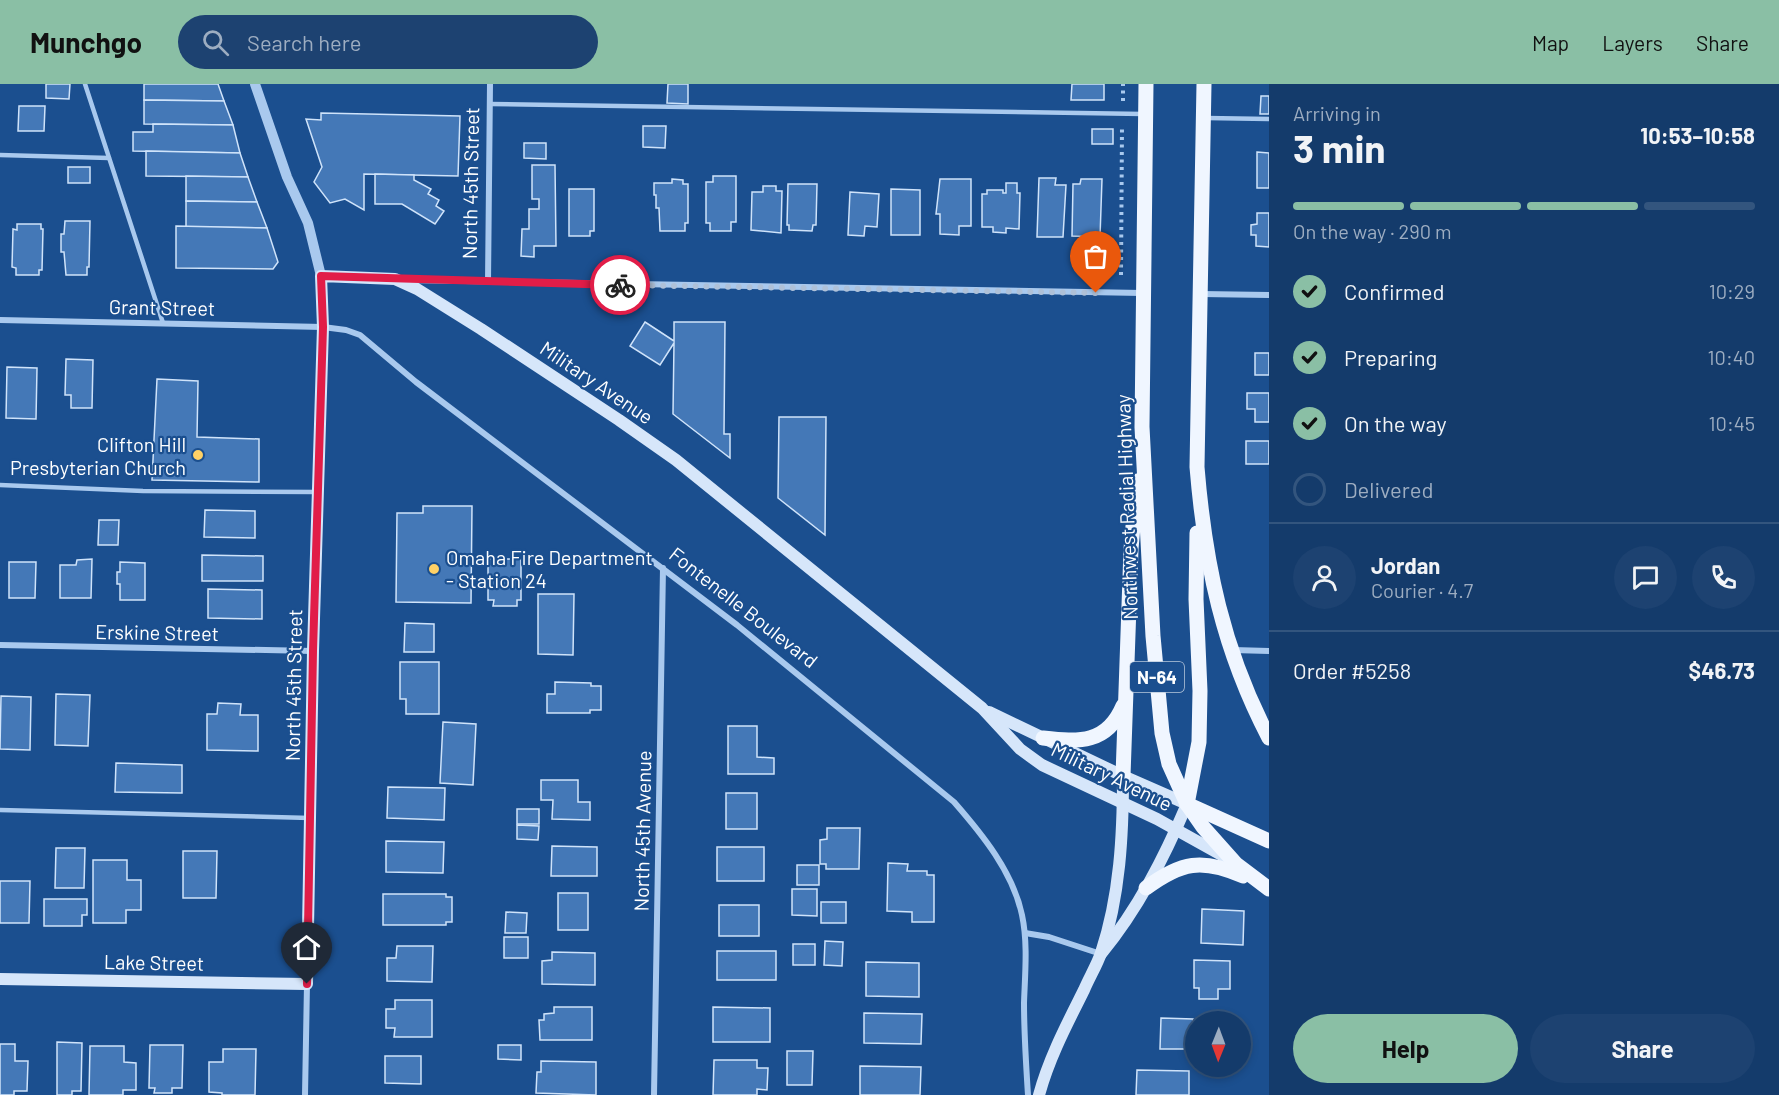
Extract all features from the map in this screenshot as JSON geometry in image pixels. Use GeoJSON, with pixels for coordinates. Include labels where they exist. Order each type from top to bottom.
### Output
{"type":"FeatureCollection","features":[{"type":"Feature","properties":{"kind":"main road","name":"Northwest Radial Highway"},"geometry":{"type":"LineString","coordinates":[[1146,84],[1142,427],[1153,636],[1160,710],[1169,764],[1187,804],[1203,827],[1236,864],[1266,887]]}},
{"type":"Feature","properties":{"kind":"main road"},"geometry":{"type":"LineString","coordinates":[[1101,954],[1122,928],[1146,888],[1176,829],[1187,804],[1199,742],[1200,691],[1196,599],[1197,467],[1204,84]]}},
{"type":"Feature","properties":{"kind":"main road","name":"Military Avenue"},"geometry":{"type":"LineString","coordinates":[[321,276],[395,279],[490,335],[620,420],[676,460],[981,708],[1020,749],[1042,765],[1176,829],[1236,864]]}},
{"type":"Feature","properties":{"kind":"main road","name":"North 45th Street"},"geometry":{"type":"LineString","coordinates":[[307,984],[313,651],[323,327],[321,276]]}},
{"type":"Feature","properties":{"kind":"main road"},"geometry":{"type":"LineString","coordinates":[[1039,1095],[1059,1041],[1101,954],[1119,870],[1131,549],[1142,427]]}},
{"type":"Feature","properties":{"kind":"main road"},"geometry":{"type":"LineString","coordinates":[[1197,467],[1201,515],[1218,611],[1249,700],[1269,738]]}},
{"type":"Feature","properties":{"kind":"main road"},"geometry":{"type":"LineString","coordinates":[[1043,738],[1074,741],[1102,734],[1118,718],[1125,700]]}},
{"type":"Feature","properties":{"kind":"main road","name":"Military Avenue"},"geometry":{"type":"LineString","coordinates":[[981,708],[1187,804]]}},
{"type":"Feature","properties":{"kind":"main road"},"geometry":{"type":"LineString","coordinates":[[1187,804],[1269,842]]}},
{"type":"Feature","properties":{"kind":"main road"},"geometry":{"type":"LineString","coordinates":[[1146,888],[1167,873],[1195,865],[1226,868],[1266,887]]}},
{"type":"Feature","properties":{"kind":"main road","name":"Lake Street"},"geometry":{"type":"LineString","coordinates":[[0,978],[307,984]]}},
{"type":"Feature","properties":{"kind":"street"},"geometry":{"type":"LineString","coordinates":[[255,84],[287,177],[308,223],[321,276]]}},
{"type":"Feature","properties":{"kind":"street","name":"North 45th Street"},"geometry":{"type":"LineString","coordinates":[[488,282],[490,84]]}},
{"type":"Feature","properties":{"kind":"street"},"geometry":{"type":"LineString","coordinates":[[395,279],[1142,293]]}},
{"type":"Feature","properties":{"kind":"street"},"geometry":{"type":"LineString","coordinates":[[1201,294],[1269,295]]}},
{"type":"Feature","properties":{"kind":"street","name":"Grant Street"},"geometry":{"type":"LineString","coordinates":[[0,320],[323,327]]}},
{"type":"Feature","properties":{"kind":"street","name":"Fontenelle Boulevard"},"geometry":{"type":"LineString","coordinates":[[323,327],[346,330],[360,335],[416,382],[737,625],[954,802],[980,831],[1002,866],[1018,902],[1025,933],[1024,1036],[1028,1095]]}},
{"type":"Feature","properties":{"kind":"street","name":"North 45th Avenue"},"geometry":{"type":"LineString","coordinates":[[654,1095],[663,568]]}},
{"type":"Feature","properties":{"kind":"street","name":"Erskine Street"},"geometry":{"type":"LineString","coordinates":[[0,645],[313,651]]}},
{"type":"Feature","properties":{"kind":"street"},"geometry":{"type":"LineString","coordinates":[[1230,650],[1269,651]]}},
{"type":"Feature","properties":{"kind":"street"},"geometry":{"type":"LineString","coordinates":[[1025,933],[1057,939],[1101,954]]}},
{"type":"Feature","properties":{"kind":"street","name":"North 45th Street"},"geometry":{"type":"LineString","coordinates":[[305,1095],[307,984]]}},
{"type":"Feature","properties":{"kind":"lane"},"geometry":{"type":"LineString","coordinates":[[86,84],[163,323]]}},
{"type":"Feature","properties":{"kind":"lane"},"geometry":{"type":"LineString","coordinates":[[490,104],[1146,114]]}},
{"type":"Feature","properties":{"kind":"lane"},"geometry":{"type":"LineString","coordinates":[[1203,118],[1269,119]]}},
{"type":"Feature","properties":{"kind":"lane"},"geometry":{"type":"LineString","coordinates":[[0,155],[109,158]]}},
{"type":"Feature","properties":{"kind":"lane"},"geometry":{"type":"LineString","coordinates":[[0,485],[142,491],[318,492]]}},
{"type":"Feature","properties":{"kind":"lane"},"geometry":{"type":"LineString","coordinates":[[0,810],[310,818]]}},
{"type":"Feature","properties":{"kind":"path"},"geometry":{"type":"LineString","coordinates":[[1121,275],[1123,84]]}},
{"type":"Feature","properties":{"kind":"building"},"geometry":{"type":"Polygon","coordinates":[[[46,84],[70,84],[69,99],[46,98],[46,84]]]}},
{"type":"Feature","properties":{"kind":"building"},"geometry":{"type":"Polygon","coordinates":[[[144,84],[218,84],[224,101],[144,100],[144,84]]]}},
{"type":"Feature","properties":{"kind":"building"},"geometry":{"type":"Polygon","coordinates":[[[668,84],[688,84],[688,104],[667,103],[668,84]]]}},
{"type":"Feature","properties":{"kind":"building"},"geometry":{"type":"Polygon","coordinates":[[[1072,84],[1104,84],[1104,100],[1071,100],[1072,84]]]}},
{"type":"Feature","properties":{"kind":"building"},"geometry":{"type":"Polygon","coordinates":[[[1261,96],[1269,96],[1269,114],[1260,114],[1261,96]]]}},
{"type":"Feature","properties":{"kind":"building"},"geometry":{"type":"Polygon","coordinates":[[[144,100],[224,101],[233,125],[144,124],[144,100]]]}},
{"type":"Feature","properties":{"kind":"building"},"geometry":{"type":"Polygon","coordinates":[[[19,106],[45,106],[44,131],[18,131],[19,106]]]}},
{"type":"Feature","properties":{"kind":"building"},"geometry":{"type":"Polygon","coordinates":[[[321,113],[460,116],[458,176],[364,174],[364,210],[345,199],[330,203],[314,182],[322,167],[306,119],[321,120],[321,113]]]}},
{"type":"Feature","properties":{"kind":"building"},"geometry":{"type":"Polygon","coordinates":[[[153,124],[233,125],[240,153],[133,151],[133,132],[153,132],[153,124]]]}},
{"type":"Feature","properties":{"kind":"building"},"geometry":{"type":"Polygon","coordinates":[[[643,126],[666,126],[665,148],[643,147],[643,126]]]}},
{"type":"Feature","properties":{"kind":"building"},"geometry":{"type":"Polygon","coordinates":[[[1092,129],[1113,129],[1113,144],[1092,144],[1092,129]]]}},
{"type":"Feature","properties":{"kind":"building"},"geometry":{"type":"Polygon","coordinates":[[[524,143],[546,143],[546,159],[524,158],[524,143]]]}},
{"type":"Feature","properties":{"kind":"building"},"geometry":{"type":"Polygon","coordinates":[[[146,151],[240,153],[248,177],[146,176],[146,151]]]}},
{"type":"Feature","properties":{"kind":"building"},"geometry":{"type":"Polygon","coordinates":[[[1257,152],[1269,153],[1269,188],[1257,188],[1257,152]]]}},
{"type":"Feature","properties":{"kind":"building"},"geometry":{"type":"Polygon","coordinates":[[[532,165],[555,165],[556,246],[534,246],[534,257],[521,256],[522,229],[529,229],[529,209],[539,209],[539,199],[532,199],[532,165]]]}},
{"type":"Feature","properties":{"kind":"building"},"geometry":{"type":"Polygon","coordinates":[[[68,167],[90,167],[90,183],[68,183],[68,167]]]}},
{"type":"Feature","properties":{"kind":"building"},"geometry":{"type":"Polygon","coordinates":[[[375,174],[414,175],[414,180],[431,189],[428,194],[439,200],[436,206],[444,211],[435,224],[402,204],[375,204],[375,174]]]}},
{"type":"Feature","properties":{"kind":"building"},"geometry":{"type":"Polygon","coordinates":[[[186,176],[248,177],[257,202],[186,201],[186,176]]]}},
{"type":"Feature","properties":{"kind":"building"},"geometry":{"type":"Polygon","coordinates":[[[713,176],[736,176],[736,222],[731,222],[731,231],[710,231],[710,223],[706,223],[706,182],[713,182],[713,176]]]}},
{"type":"Feature","properties":{"kind":"building"},"geometry":{"type":"Polygon","coordinates":[[[1039,178],[1056,178],[1055,185],[1066,185],[1063,237],[1037,237],[1039,178]]]}},
{"type":"Feature","properties":{"kind":"building"},"geometry":{"type":"Polygon","coordinates":[[[672,179],[683,180],[683,184],[688,184],[688,223],[685,223],[685,231],[660,231],[659,208],[656,208],[654,183],[672,183],[672,179]]]}},
{"type":"Feature","properties":{"kind":"building"},"geometry":{"type":"Polygon","coordinates":[[[940,179],[971,179],[971,226],[959,226],[959,235],[940,234],[940,214],[936,214],[940,179]]]}},
{"type":"Feature","properties":{"kind":"building"},"geometry":{"type":"Polygon","coordinates":[[[1081,179],[1102,179],[1100,237],[1072,236],[1073,184],[1080,184],[1081,179]]]}},
{"type":"Feature","properties":{"kind":"building"},"geometry":{"type":"Polygon","coordinates":[[[1006,183],[1017,183],[1017,193],[1020,193],[1019,229],[1006,228],[1006,233],[993,232],[993,227],[982,227],[982,194],[987,194],[987,190],[1003,190],[1003,193],[1006,193],[1006,183]]]}},
{"type":"Feature","properties":{"kind":"building"},"geometry":{"type":"Polygon","coordinates":[[[788,184],[817,184],[816,225],[813,225],[812,231],[789,230],[789,225],[787,225],[788,184]]]}},
{"type":"Feature","properties":{"kind":"building"},"geometry":{"type":"Polygon","coordinates":[[[763,186],[776,186],[776,191],[782,191],[781,233],[751,230],[752,192],[763,192],[763,186]]]}},
{"type":"Feature","properties":{"kind":"building"},"geometry":{"type":"Polygon","coordinates":[[[569,189],[594,189],[594,231],[590,231],[590,236],[569,236],[569,189]]]}},
{"type":"Feature","properties":{"kind":"building"},"geometry":{"type":"Polygon","coordinates":[[[891,189],[920,190],[920,235],[891,235],[891,189]]]}},
{"type":"Feature","properties":{"kind":"building"},"geometry":{"type":"Polygon","coordinates":[[[850,192],[879,194],[877,227],[865,226],[864,236],[848,235],[850,192]]]}},
{"type":"Feature","properties":{"kind":"building"},"geometry":{"type":"Polygon","coordinates":[[[186,201],[257,202],[267,228],[186,227],[186,201]]]}},
{"type":"Feature","properties":{"kind":"building"},"geometry":{"type":"Polygon","coordinates":[[[1257,213],[1269,213],[1269,247],[1256,246],[1256,235],[1251,235],[1251,225],[1257,224],[1257,213]]]}},
{"type":"Feature","properties":{"kind":"building"},"geometry":{"type":"Polygon","coordinates":[[[65,221],[90,221],[87,275],[66,275],[64,252],[61,252],[61,234],[64,234],[65,221]]]}},
{"type":"Feature","properties":{"kind":"building"},"geometry":{"type":"Polygon","coordinates":[[[17,224],[41,224],[41,229],[43,229],[42,270],[39,270],[39,275],[16,275],[16,268],[12,267],[13,229],[17,230],[17,224]]]}},
{"type":"Feature","properties":{"kind":"building"},"geometry":{"type":"Polygon","coordinates":[[[176,226],[267,228],[278,262],[273,269],[176,268],[176,226]]]}},
{"type":"Feature","properties":{"kind":"building"},"geometry":{"type":"Polygon","coordinates":[[[645,322],[674,341],[674,322],[725,322],[724,434],[730,434],[730,458],[673,414],[674,343],[660,365],[630,346],[645,322]]]}},
{"type":"Feature","properties":{"kind":"building"},"geometry":{"type":"Polygon","coordinates":[[[1255,353],[1269,353],[1269,375],[1255,375],[1255,353]]]}},
{"type":"Feature","properties":{"kind":"building"},"geometry":{"type":"Polygon","coordinates":[[[66,359],[93,360],[92,408],[71,408],[71,395],[65,395],[66,359]]]}},
{"type":"Feature","properties":{"kind":"building"},"geometry":{"type":"Polygon","coordinates":[[[7,367],[37,368],[36,419],[6,418],[7,367]]]}},
{"type":"Feature","properties":{"kind":"building"},"geometry":{"type":"Polygon","coordinates":[[[157,379],[198,381],[197,437],[259,439],[259,482],[152,480],[157,379]]]}},
{"type":"Feature","properties":{"kind":"building"},"geometry":{"type":"Polygon","coordinates":[[[1247,393],[1269,393],[1269,422],[1255,422],[1255,409],[1247,409],[1247,393]]]}},
{"type":"Feature","properties":{"kind":"building"},"geometry":{"type":"Polygon","coordinates":[[[779,417],[826,417],[825,535],[778,498],[779,417]]]}},
{"type":"Feature","properties":{"kind":"building"},"geometry":{"type":"Polygon","coordinates":[[[1246,441],[1269,441],[1269,464],[1246,464],[1246,441]]]}},
{"type":"Feature","properties":{"kind":"building","name":"Omaha Fire Department - Station 24"},"geometry":{"type":"Polygon","coordinates":[[[423,506],[472,506],[471,603],[396,602],[397,513],[423,513],[423,506]]]}},
{"type":"Feature","properties":{"kind":"building"},"geometry":{"type":"Polygon","coordinates":[[[205,510],[255,511],[255,538],[204,537],[205,510]]]}},
{"type":"Feature","properties":{"kind":"building"},"geometry":{"type":"Polygon","coordinates":[[[99,520],[119,520],[118,545],[98,545],[99,520]]]}},
{"type":"Feature","properties":{"kind":"building"},"geometry":{"type":"Polygon","coordinates":[[[202,555],[263,556],[263,581],[202,581],[202,555]]]}},
{"type":"Feature","properties":{"kind":"building"},"geometry":{"type":"Polygon","coordinates":[[[92,559],[91,598],[60,598],[60,565],[76,565],[77,560],[92,559]]]}},
{"type":"Feature","properties":{"kind":"building"},"geometry":{"type":"Polygon","coordinates":[[[488,559],[521,559],[521,600],[517,600],[517,606],[493,606],[494,600],[488,600],[488,559]]]}},
{"type":"Feature","properties":{"kind":"building"},"geometry":{"type":"Polygon","coordinates":[[[9,562],[36,562],[35,598],[9,598],[9,562]]]}},
{"type":"Feature","properties":{"kind":"building"},"geometry":{"type":"Polygon","coordinates":[[[120,562],[145,563],[145,600],[120,600],[117,572],[120,572],[120,562]]]}},
{"type":"Feature","properties":{"kind":"building"},"geometry":{"type":"Polygon","coordinates":[[[208,589],[262,590],[262,619],[208,618],[208,589]]]}},
{"type":"Feature","properties":{"kind":"building"},"geometry":{"type":"Polygon","coordinates":[[[538,594],[574,594],[573,655],[538,654],[538,594]]]}},
{"type":"Feature","properties":{"kind":"building"},"geometry":{"type":"Polygon","coordinates":[[[405,623],[434,624],[434,652],[404,652],[405,623]]]}},
{"type":"Feature","properties":{"kind":"building"},"geometry":{"type":"Polygon","coordinates":[[[400,662],[439,662],[439,714],[406,714],[406,699],[400,699],[400,662]]]}},
{"type":"Feature","properties":{"kind":"building"},"geometry":{"type":"Polygon","coordinates":[[[555,682],[591,683],[591,686],[601,686],[601,710],[590,710],[590,713],[547,713],[547,694],[555,694],[555,682]]]}},
{"type":"Feature","properties":{"kind":"building"},"geometry":{"type":"Polygon","coordinates":[[[56,694],[90,695],[88,746],[55,745],[56,694]]]}},
{"type":"Feature","properties":{"kind":"building"},"geometry":{"type":"Polygon","coordinates":[[[1,696],[31,697],[30,750],[0,749],[1,696]]]}},
{"type":"Feature","properties":{"kind":"building"},"geometry":{"type":"Polygon","coordinates":[[[218,703],[241,704],[240,715],[258,715],[258,751],[207,750],[207,714],[217,714],[218,703]]]}},
{"type":"Feature","properties":{"kind":"building"},"geometry":{"type":"Polygon","coordinates":[[[443,722],[476,724],[473,785],[440,783],[443,722]]]}},
{"type":"Feature","properties":{"kind":"building"},"geometry":{"type":"Polygon","coordinates":[[[728,726],[757,726],[757,757],[774,758],[774,774],[728,774],[728,726]]]}},
{"type":"Feature","properties":{"kind":"building"},"geometry":{"type":"Polygon","coordinates":[[[116,763],[182,765],[182,793],[115,792],[116,763]]]}},
{"type":"Feature","properties":{"kind":"building"},"geometry":{"type":"Polygon","coordinates":[[[541,780],[578,780],[578,802],[590,802],[590,820],[552,819],[553,800],[541,800],[541,780]]]}},
{"type":"Feature","properties":{"kind":"building"},"geometry":{"type":"Polygon","coordinates":[[[388,787],[445,788],[444,820],[387,818],[388,787]]]}},
{"type":"Feature","properties":{"kind":"building"},"geometry":{"type":"Polygon","coordinates":[[[726,793],[757,793],[757,829],[726,829],[726,793]]]}},
{"type":"Feature","properties":{"kind":"building"},"geometry":{"type":"Polygon","coordinates":[[[517,809],[539,809],[539,824],[517,824],[517,809]]]}},
{"type":"Feature","properties":{"kind":"building"},"geometry":{"type":"Polygon","coordinates":[[[517,825],[539,826],[538,840],[517,839],[517,825]]]}},
{"type":"Feature","properties":{"kind":"building"},"geometry":{"type":"Polygon","coordinates":[[[827,828],[860,828],[859,869],[826,869],[826,864],[820,864],[820,840],[827,839],[827,828]]]}},
{"type":"Feature","properties":{"kind":"building"},"geometry":{"type":"Polygon","coordinates":[[[386,841],[444,842],[443,873],[386,872],[386,841]]]}},
{"type":"Feature","properties":{"kind":"building"},"geometry":{"type":"Polygon","coordinates":[[[552,846],[597,847],[597,876],[551,876],[552,846]]]}},
{"type":"Feature","properties":{"kind":"building"},"geometry":{"type":"Polygon","coordinates":[[[717,847],[764,847],[764,881],[717,881],[717,847]]]}},
{"type":"Feature","properties":{"kind":"building"},"geometry":{"type":"Polygon","coordinates":[[[56,848],[85,848],[84,888],[55,888],[56,848]]]}},
{"type":"Feature","properties":{"kind":"building"},"geometry":{"type":"Polygon","coordinates":[[[183,851],[217,851],[216,898],[183,898],[183,851]]]}},
{"type":"Feature","properties":{"kind":"building"},"geometry":{"type":"Polygon","coordinates":[[[93,860],[127,860],[127,880],[141,880],[141,910],[126,910],[126,923],[93,923],[93,860]]]}},
{"type":"Feature","properties":{"kind":"building"},"geometry":{"type":"Polygon","coordinates":[[[888,863],[908,864],[907,871],[927,871],[927,875],[934,875],[934,922],[912,922],[912,912],[887,911],[888,863]]]}},
{"type":"Feature","properties":{"kind":"building"},"geometry":{"type":"Polygon","coordinates":[[[797,865],[819,865],[819,885],[797,885],[797,865]]]}},
{"type":"Feature","properties":{"kind":"building"},"geometry":{"type":"Polygon","coordinates":[[[0,881],[30,881],[29,923],[0,923],[0,881]]]}},
{"type":"Feature","properties":{"kind":"building"},"geometry":{"type":"Polygon","coordinates":[[[792,889],[817,889],[817,916],[792,915],[792,889]]]}},
{"type":"Feature","properties":{"kind":"building"},"geometry":{"type":"Polygon","coordinates":[[[558,893],[588,893],[588,930],[558,930],[558,893]]]}},
{"type":"Feature","properties":{"kind":"building"},"geometry":{"type":"Polygon","coordinates":[[[383,894],[446,894],[446,897],[452,897],[452,922],[446,922],[446,925],[383,925],[383,894]]]}},
{"type":"Feature","properties":{"kind":"building"},"geometry":{"type":"Polygon","coordinates":[[[44,899],[87,899],[87,915],[82,915],[82,926],[44,926],[44,899]]]}},
{"type":"Feature","properties":{"kind":"building"},"geometry":{"type":"Polygon","coordinates":[[[821,902],[846,902],[846,923],[821,923],[821,902]]]}},
{"type":"Feature","properties":{"kind":"building"},"geometry":{"type":"Polygon","coordinates":[[[719,905],[759,905],[759,936],[719,936],[719,905]]]}},
{"type":"Feature","properties":{"kind":"building"},"geometry":{"type":"Polygon","coordinates":[[[1202,909],[1244,911],[1243,945],[1201,943],[1202,909]]]}},
{"type":"Feature","properties":{"kind":"building"},"geometry":{"type":"Polygon","coordinates":[[[506,912],[527,913],[526,933],[505,933],[506,912]]]}},
{"type":"Feature","properties":{"kind":"building"},"geometry":{"type":"Polygon","coordinates":[[[504,937],[528,937],[528,958],[504,958],[504,937]]]}},
{"type":"Feature","properties":{"kind":"building"},"geometry":{"type":"Polygon","coordinates":[[[825,941],[843,942],[842,966],[824,965],[825,941]]]}},
{"type":"Feature","properties":{"kind":"building"},"geometry":{"type":"Polygon","coordinates":[[[793,944],[815,944],[815,965],[793,965],[793,944]]]}},
{"type":"Feature","properties":{"kind":"building"},"geometry":{"type":"Polygon","coordinates":[[[397,946],[433,946],[432,982],[387,981],[387,958],[396,958],[397,946]]]}},
{"type":"Feature","properties":{"kind":"building"},"geometry":{"type":"Polygon","coordinates":[[[717,951],[776,951],[776,980],[717,980],[717,951]]]}},
{"type":"Feature","properties":{"kind":"building"},"geometry":{"type":"Polygon","coordinates":[[[552,952],[595,953],[595,985],[542,984],[542,961],[552,960],[552,952]]]}},
{"type":"Feature","properties":{"kind":"building"},"geometry":{"type":"Polygon","coordinates":[[[1194,960],[1230,961],[1230,989],[1218,989],[1218,999],[1199,999],[1199,988],[1194,988],[1194,960]]]}},
{"type":"Feature","properties":{"kind":"building"},"geometry":{"type":"Polygon","coordinates":[[[866,962],[919,963],[919,997],[866,996],[866,962]]]}},
{"type":"Feature","properties":{"kind":"building"},"geometry":{"type":"Polygon","coordinates":[[[395,1000],[432,1000],[432,1037],[394,1037],[395,1028],[386,1028],[386,1009],[395,1009],[395,1000]]]}},
{"type":"Feature","properties":{"kind":"building"},"geometry":{"type":"Polygon","coordinates":[[[554,1007],[592,1007],[592,1040],[540,1040],[539,1020],[544,1020],[544,1014],[554,1013],[554,1007]]]}},
{"type":"Feature","properties":{"kind":"building"},"geometry":{"type":"Polygon","coordinates":[[[713,1007],[770,1008],[770,1042],[713,1042],[713,1007]]]}},
{"type":"Feature","properties":{"kind":"building"},"geometry":{"type":"Polygon","coordinates":[[[864,1013],[922,1014],[921,1044],[864,1043],[864,1013]]]}},
{"type":"Feature","properties":{"kind":"building"},"geometry":{"type":"Polygon","coordinates":[[[1161,1018],[1185,1019],[1185,1049],[1160,1049],[1161,1018]]]}},
{"type":"Feature","properties":{"kind":"building"},"geometry":{"type":"Polygon","coordinates":[[[57,1042],[82,1043],[81,1091],[72,1091],[72,1095],[57,1095],[57,1042]]]}},
{"type":"Feature","properties":{"kind":"building"},"geometry":{"type":"Polygon","coordinates":[[[0,1044],[15,1044],[15,1061],[28,1061],[27,1091],[14,1091],[14,1095],[0,1095],[0,1044]]]}},
{"type":"Feature","properties":{"kind":"building"},"geometry":{"type":"Polygon","coordinates":[[[150,1045],[183,1045],[182,1088],[172,1088],[172,1093],[154,1093],[155,1088],[149,1088],[150,1045]]]}},
{"type":"Feature","properties":{"kind":"building"},"geometry":{"type":"Polygon","coordinates":[[[498,1045],[521,1045],[521,1060],[498,1059],[498,1045]]]}},
{"type":"Feature","properties":{"kind":"building"},"geometry":{"type":"Polygon","coordinates":[[[90,1046],[124,1046],[124,1062],[136,1063],[136,1090],[123,1090],[123,1095],[89,1095],[90,1046]]]}},
{"type":"Feature","properties":{"kind":"building"},"geometry":{"type":"Polygon","coordinates":[[[223,1049],[256,1049],[255,1095],[222,1095],[222,1093],[209,1092],[209,1062],[223,1062],[223,1049]]]}},
{"type":"Feature","properties":{"kind":"building"},"geometry":{"type":"Polygon","coordinates":[[[787,1051],[813,1051],[812,1085],[787,1085],[787,1051]]]}},
{"type":"Feature","properties":{"kind":"building"},"geometry":{"type":"Polygon","coordinates":[[[385,1056],[421,1056],[421,1084],[385,1083],[385,1056]]]}},
{"type":"Feature","properties":{"kind":"building"},"geometry":{"type":"Polygon","coordinates":[[[714,1060],[757,1060],[757,1068],[768,1068],[767,1090],[757,1089],[757,1095],[713,1095],[714,1060]]]}},
{"type":"Feature","properties":{"kind":"building"},"geometry":{"type":"Polygon","coordinates":[[[541,1061],[596,1062],[596,1095],[536,1093],[537,1072],[541,1072],[541,1061]]]}},
{"type":"Feature","properties":{"kind":"building"},"geometry":{"type":"Polygon","coordinates":[[[860,1066],[921,1067],[920,1095],[860,1095],[860,1066]]]}},
{"type":"Feature","properties":{"kind":"building"},"geometry":{"type":"Polygon","coordinates":[[[1137,1070],[1185,1071],[1185,1077],[1189,1077],[1189,1095],[1136,1095],[1137,1070]]]}},
{"type":"Feature","properties":{"kind":"way so far"},"geometry":{"type":"LineString","coordinates":[[620,285],[1096,293]]}},
{"type":"Feature","properties":{"kind":"place","name":"Clifton Hill Presbyterian Church"},"geometry":{"type":"Point","coordinates":[198,455]}},
{"type":"Feature","properties":{"kind":"place","name":"Omaha Fire Department - Station 24"},"geometry":{"type":"Point","coordinates":[434,569]}},
{"type":"Feature","properties":{"kind":"route"},"geometry":{"type":"LineString","coordinates":[[307,984],[313,651],[323,327],[321,276],[620,285]]}}]}
